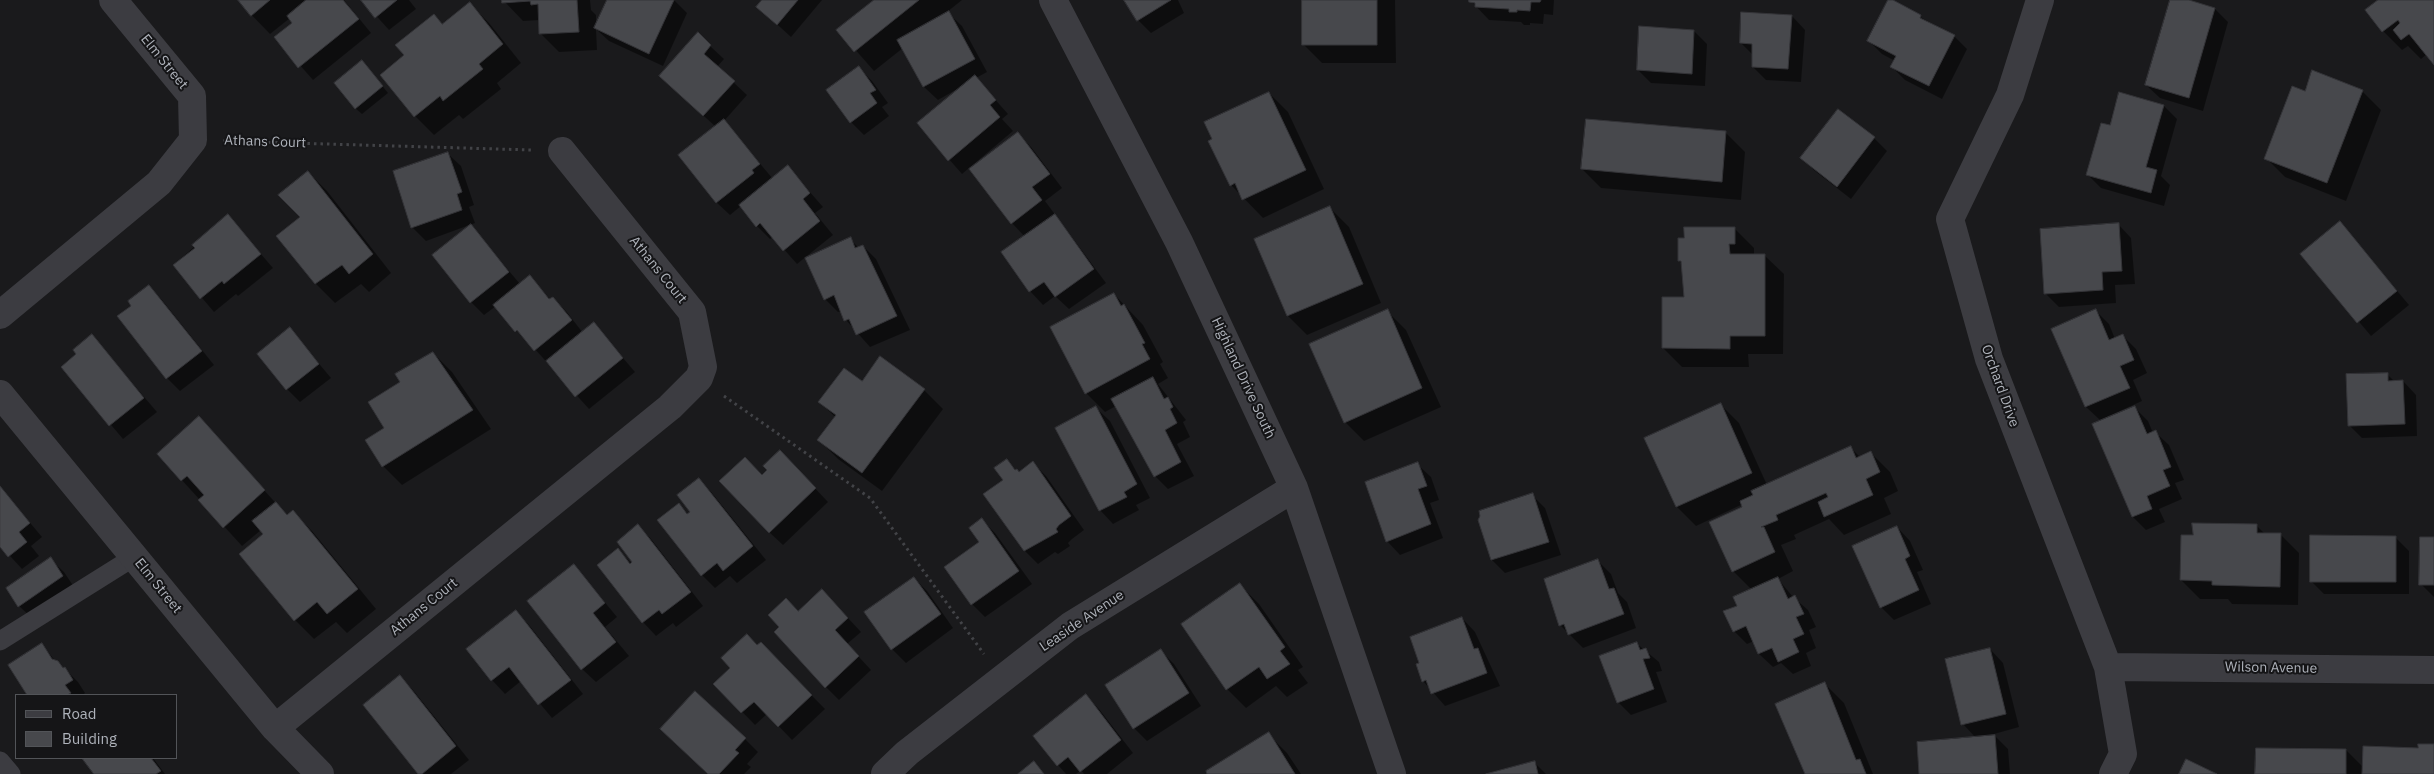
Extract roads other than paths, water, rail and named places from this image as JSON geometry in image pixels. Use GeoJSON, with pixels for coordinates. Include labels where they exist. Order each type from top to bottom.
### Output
{"type":"FeatureCollection","features":[{"type":"Feature","properties":{"kind":"street","name":"Elm Street"},"geometry":{"type":"LineString","coordinates":[[0,315],[159,183],[193,140],[192,96],[113,0]]}},
{"type":"Feature","properties":{"kind":"street","name":"Highland Drive South"},"geometry":{"type":"LineString","coordinates":[[1053,0],[1179,242],[1294,488],[1392,774]]}},
{"type":"Feature","properties":{"kind":"street","name":"Orchard Drive"},"geometry":{"type":"LineString","coordinates":[[2040,0],[2010,95],[1950,219],[1989,359],[2108,667],[2123,754],[2113,774]]}},
{"type":"Feature","properties":{"kind":"street","name":"Athans Court"},"geometry":{"type":"LineString","coordinates":[[275,728],[670,407],[699,378],[703,367],[692,312],[562,151]]}},
{"type":"Feature","properties":{"kind":"street","name":"Elm Street"},"geometry":{"type":"LineString","coordinates":[[0,394],[275,728],[320,774]]}},
{"type":"Feature","properties":{"kind":"street","name":"Leaside Avenue"},"geometry":{"type":"LineString","coordinates":[[885,774],[907,753],[1070,626],[1294,488]]}},
{"type":"Feature","properties":{"kind":"street","name":"Wilson Avenue"},"geometry":{"type":"LineString","coordinates":[[2108,667],[2434,670]]}},
{"type":"Feature","properties":{"kind":"lane"},"geometry":{"type":"LineString","coordinates":[[0,641],[134,557]]}},
{"type":"Feature","properties":{"kind":"lane"},"geometry":{"type":"LineString","coordinates":[[0,761],[11,774]]}}]}
